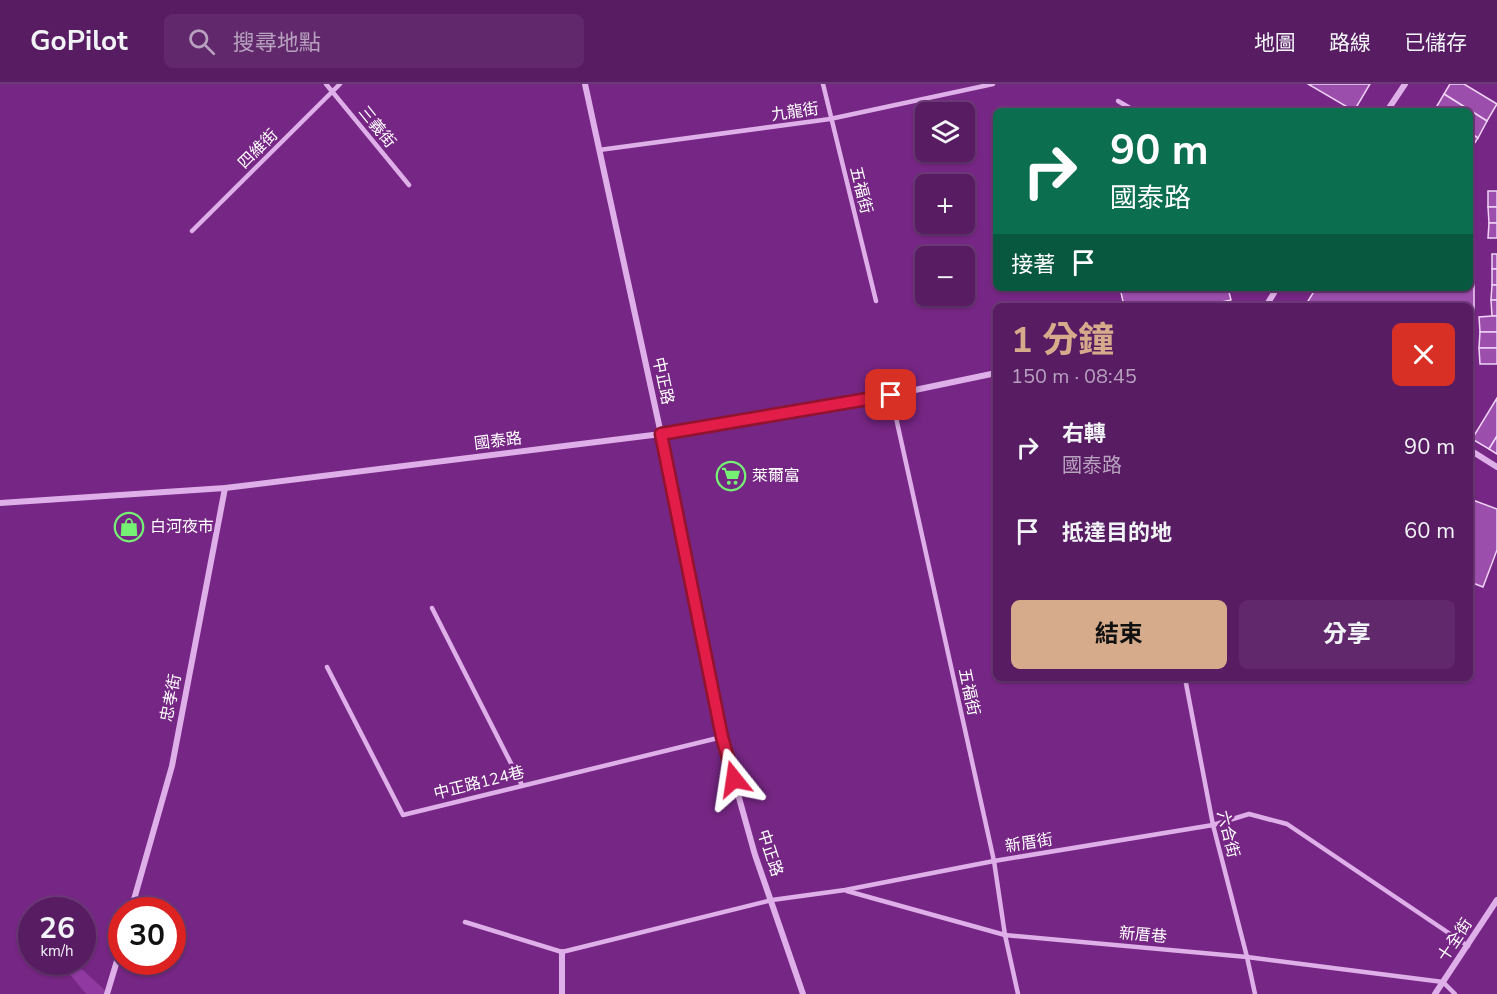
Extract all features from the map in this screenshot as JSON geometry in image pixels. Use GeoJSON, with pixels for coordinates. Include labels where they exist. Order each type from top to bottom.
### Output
{"type":"FeatureCollection","features":[{"type":"Feature","properties":{"kind":"street","name":"中正路"},"geometry":{"type":"LineString","coordinates":[[585,84],[661,434],[722,737],[752,844],[803,994]]}},
{"type":"Feature","properties":{"kind":"street"},"geometry":{"type":"LineString","coordinates":[[1390,108],[1405,84]]}},
{"type":"Feature","properties":{"kind":"street","name":"國泰路"},"geometry":{"type":"LineString","coordinates":[[0,503],[225,488],[661,434],[891,395],[993,374]]}},
{"type":"Feature","properties":{"kind":"street"},"geometry":{"type":"LineString","coordinates":[[1473,452],[1497,467]]}},
{"type":"Feature","properties":{"kind":"street","name":"忠孝街"},"geometry":{"type":"LineString","coordinates":[[135,897],[172,766],[225,488]]}},
{"type":"Feature","properties":{"kind":"street","name":"十全街"},"geometry":{"type":"LineString","coordinates":[[1435,994],[1497,900]]}},
{"type":"Feature","properties":{"kind":"street"},"geometry":{"type":"LineString","coordinates":[[562,952],[562,994]]}},
{"type":"Feature","properties":{"kind":"street"},"geometry":{"type":"LineString","coordinates":[[107,994],[113,975]]}},
{"type":"Feature","properties":{"kind":"lane","name":"三義街"},"geometry":{"type":"LineString","coordinates":[[326,84],[409,185]]}},
{"type":"Feature","properties":{"kind":"lane","name":"四維街"},"geometry":{"type":"LineString","coordinates":[[192,231],[340,84]]}},
{"type":"Feature","properties":{"kind":"lane","name":"五福街"},"geometry":{"type":"LineString","coordinates":[[823,84],[876,302]]}},
{"type":"Feature","properties":{"kind":"lane","name":"九龍街"},"geometry":{"type":"LineString","coordinates":[[599,150],[830,119],[993,84]]}},
{"type":"Feature","properties":{"kind":"lane"},"geometry":{"type":"LineString","coordinates":[[1118,101],[1130,108]]}},
{"type":"Feature","properties":{"kind":"lane","name":"五福街"},"geometry":{"type":"LineString","coordinates":[[891,395],[994,861],[1005,935],[1018,994]]}},
{"type":"Feature","properties":{"kind":"lane"},"geometry":{"type":"LineString","coordinates":[[432,608],[522,785]]}},
{"type":"Feature","properties":{"kind":"lane","name":"中正路124巷"},"geometry":{"type":"LineString","coordinates":[[327,667],[403,814],[722,737]]}},
{"type":"Feature","properties":{"kind":"lane","name":"六合街"},"geometry":{"type":"LineString","coordinates":[[1186,681],[1213,825],[1248,957],[1255,994]]}},
{"type":"Feature","properties":{"kind":"lane","name":"新厝街"},"geometry":{"type":"LineString","coordinates":[[562,952],[772,900],[845,890],[994,861],[1213,825],[1249,814],[1287,824],[1468,946]]}},
{"type":"Feature","properties":{"kind":"lane","name":"新厝巷"},"geometry":{"type":"LineString","coordinates":[[845,890],[1005,935],[1248,957],[1443,982]]}},
{"type":"Feature","properties":{"kind":"lane"},"geometry":{"type":"LineString","coordinates":[[465,922],[562,952]]}},
{"type":"Feature","properties":{"kind":"lane"},"geometry":{"type":"LineString","coordinates":[[1443,982],[1455,994]]}},
{"type":"Feature","properties":{"kind":"shaded area"},"geometry":{"type":"Polygon","coordinates":[[[71,975],[88,975],[109,994],[86,994],[71,975]]]}},
{"type":"Feature","properties":{"kind":"building"},"geometry":{"type":"Polygon","coordinates":[[[1308,84],[1370,84],[1356,108],[1349,108],[1308,84]]]}},
{"type":"Feature","properties":{"kind":"building"},"geometry":{"type":"Polygon","coordinates":[[[1450,84],[1464,84],[1497,104],[1487,121],[1473,112],[1473,108],[1466,108],[1444,94],[1450,84]]]}},
{"type":"Feature","properties":{"kind":"building"},"geometry":{"type":"Polygon","coordinates":[[[1444,94],[1466,108],[1436,108],[1444,94]]]}},
{"type":"Feature","properties":{"kind":"building"},"geometry":{"type":"Polygon","coordinates":[[[1473,112],[1487,121],[1478,138],[1473,135],[1473,112]]]}},
{"type":"Feature","properties":{"kind":"building"},"geometry":{"type":"Polygon","coordinates":[[[1473,135],[1478,138],[1473,146],[1473,135]]]}},
{"type":"Feature","properties":{"kind":"building"},"geometry":{"type":"Polygon","coordinates":[[[1488,191],[1497,191],[1497,207],[1488,207],[1488,191]]]}},
{"type":"Feature","properties":{"kind":"building"},"geometry":{"type":"Polygon","coordinates":[[[1488,207],[1497,207],[1497,223],[1489,223],[1488,207]]]}},
{"type":"Feature","properties":{"kind":"building"},"geometry":{"type":"Polygon","coordinates":[[[1489,223],[1497,223],[1497,238],[1488,238],[1489,223]]]}},
{"type":"Feature","properties":{"kind":"building"},"geometry":{"type":"Polygon","coordinates":[[[1473,254],[1474,373],[1473,375],[1473,303],[1307,303],[1314,291],[1473,291],[1473,254]]]}},
{"type":"Feature","properties":{"kind":"building"},"geometry":{"type":"Polygon","coordinates":[[[1492,254],[1497,254],[1497,269],[1492,269],[1492,254]]]}},
{"type":"Feature","properties":{"kind":"building"},"geometry":{"type":"Polygon","coordinates":[[[1492,269],[1497,269],[1497,285],[1492,285],[1492,269]]]}},
{"type":"Feature","properties":{"kind":"building"},"geometry":{"type":"Polygon","coordinates":[[[1492,285],[1497,285],[1497,300],[1491,300],[1492,285]]]}},
{"type":"Feature","properties":{"kind":"building"},"geometry":{"type":"Polygon","coordinates":[[[1121,291],[1229,291],[1231,300],[1217,303],[1123,303],[1121,291]]]}},
{"type":"Feature","properties":{"kind":"building"},"geometry":{"type":"Polygon","coordinates":[[[1491,300],[1497,300],[1497,316],[1492,316],[1491,300]]]}},
{"type":"Feature","properties":{"kind":"building"},"geometry":{"type":"Polygon","coordinates":[[[1497,316],[1497,332],[1480,332],[1479,317],[1497,316]]]}},
{"type":"Feature","properties":{"kind":"building"},"geometry":{"type":"Polygon","coordinates":[[[1480,332],[1497,332],[1497,348],[1479,348],[1480,332]]]}},
{"type":"Feature","properties":{"kind":"building"},"geometry":{"type":"Polygon","coordinates":[[[1479,348],[1497,348],[1497,364],[1480,364],[1479,348]]]}},
{"type":"Feature","properties":{"kind":"building"},"geometry":{"type":"Polygon","coordinates":[[[1497,398],[1497,436],[1489,449],[1473,440],[1497,398]]]}},
{"type":"Feature","properties":{"kind":"building"},"geometry":{"type":"Polygon","coordinates":[[[1497,436],[1497,454],[1489,449],[1497,436]]]}},
{"type":"Feature","properties":{"kind":"building"},"geometry":{"type":"Polygon","coordinates":[[[1473,500],[1497,509],[1497,550],[1483,587],[1473,583],[1473,500]]]}},
{"type":"Feature","properties":{"kind":"place","name":"萊爾富"},"geometry":{"type":"Point","coordinates":[731,476]}},
{"type":"Feature","properties":{"kind":"place","name":"白河夜市"},"geometry":{"type":"Point","coordinates":[129,527]}},
{"type":"Feature","properties":{"kind":"route"},"geometry":{"type":"LineString","coordinates":[[734,779],[722,737],[661,434],[891,395]]}}]}
